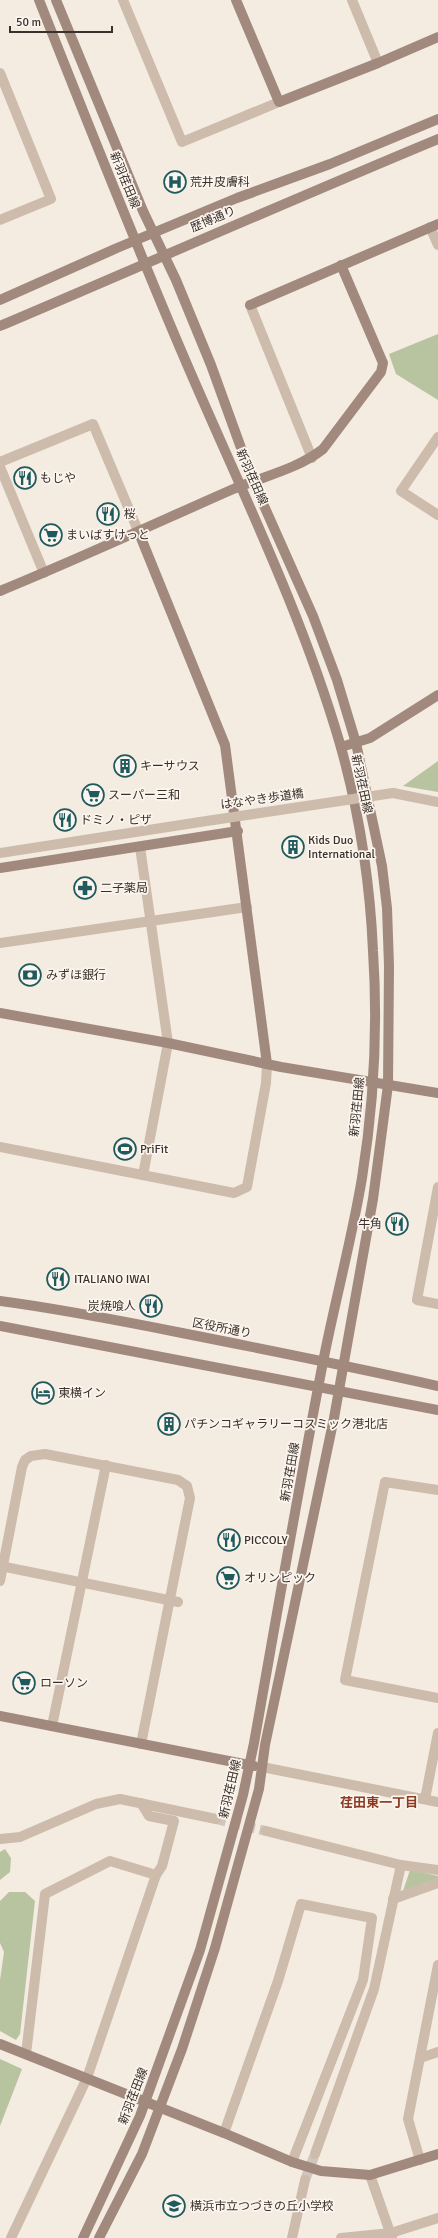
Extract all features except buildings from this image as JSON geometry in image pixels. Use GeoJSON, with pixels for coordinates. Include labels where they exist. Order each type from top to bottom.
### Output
{"type":"FeatureCollection","features":[{"type":"Feature","properties":{"kind":"street","name":"新羽荏田線"},"geometry":{"type":"LineString","coordinates":[[39,0],[145,264],[240,486],[253,512],[312,659],[341,747],[367,873],[371,915],[375,1008],[374,1083],[361,1184],[318,1386],[249,1765],[213,1907],[146,2102],[118,2166],[83,2238]]}},
{"type":"Feature","properties":{"kind":"street","name":"新羽荏田線"},"geometry":{"type":"LineString","coordinates":[[56,0],[153,233],[164,255],[211,365],[253,481],[313,616],[337,680],[356,743],[382,866],[387,908],[388,1085],[373,1199],[338,1390],[262,1767],[259,1789],[215,1948],[182,2049],[142,2154],[99,2238]]}},
{"type":"Feature","properties":{"kind":"street"},"geometry":{"type":"LineString","coordinates":[[123,0],[182,142],[378,63],[438,37]]}},
{"type":"Feature","properties":{"kind":"street"},"geometry":{"type":"LineString","coordinates":[[236,0],[279,102]]}},
{"type":"Feature","properties":{"kind":"street"},"geometry":{"type":"LineString","coordinates":[[352,0],[378,63]]}},
{"type":"Feature","properties":{"kind":"street"},"geometry":{"type":"LineString","coordinates":[[0,73],[51,199],[0,220]]}},
{"type":"Feature","properties":{"kind":"street","name":"歴博通り"},"geometry":{"type":"LineString","coordinates":[[0,300],[136,240],[237,198],[330,164],[438,119]]}},
{"type":"Feature","properties":{"kind":"street","name":"歴博通り"},"geometry":{"type":"LineString","coordinates":[[0,326],[438,138]]}},
{"type":"Feature","properties":{"kind":"street"},"geometry":{"type":"LineString","coordinates":[[312,458],[250,305],[434,226],[438,244]]}},
{"type":"Feature","properties":{"kind":"street"},"geometry":{"type":"LineString","coordinates":[[0,591],[139,533],[240,486],[312,458],[323,450],[381,372],[383,363],[341,265]]}},
{"type":"Feature","properties":{"kind":"street"},"geometry":{"type":"LineString","coordinates":[[0,462],[93,424],[225,745],[238,831],[267,1064],[266,1083],[247,1187],[234,1193],[0,1147]]}},
{"type":"Feature","properties":{"kind":"street"},"geometry":{"type":"LineString","coordinates":[[438,437],[401,491],[438,515]]}},
{"type":"Feature","properties":{"kind":"street"},"geometry":{"type":"LineString","coordinates":[[0,468],[44,573]]}},
{"type":"Feature","properties":{"kind":"street"},"geometry":{"type":"LineString","coordinates":[[341,747],[370,738],[438,695]]}},
{"type":"Feature","properties":{"kind":"street","name":"はなやき歩道橋"},"geometry":{"type":"LineString","coordinates":[[0,853],[393,793],[438,802]]}},
{"type":"Feature","properties":{"kind":"street"},"geometry":{"type":"LineString","coordinates":[[0,868],[238,831]]}},
{"type":"Feature","properties":{"kind":"street"},"geometry":{"type":"LineString","coordinates":[[140,847],[168,1043],[143,1175]]}},
{"type":"Feature","properties":{"kind":"street"},"geometry":{"type":"LineString","coordinates":[[0,943],[247,907]]}},
{"type":"Feature","properties":{"kind":"street"},"geometry":{"type":"LineString","coordinates":[[0,1013],[168,1043],[267,1064],[438,1093]]}},
{"type":"Feature","properties":{"kind":"street"},"geometry":{"type":"LineString","coordinates":[[438,1187],[437,1200],[417,1300],[438,1304]]}},
{"type":"Feature","properties":{"kind":"street","name":"区役所通り"},"geometry":{"type":"LineString","coordinates":[[0,1300],[50,1307],[342,1364],[438,1386]]}},
{"type":"Feature","properties":{"kind":"street"},"geometry":{"type":"LineString","coordinates":[[0,1326],[438,1410]]}},
{"type":"Feature","properties":{"kind":"street"},"geometry":{"type":"LineString","coordinates":[[0,1581],[1,1566],[25,1460],[38,1454],[106,1465],[178,1480],[187,1486],[190,1498],[174,1601],[141,1744]]}},
{"type":"Feature","properties":{"kind":"street"},"geometry":{"type":"LineString","coordinates":[[52,1726],[106,1465]]}},
{"type":"Feature","properties":{"kind":"street"},"geometry":{"type":"LineString","coordinates":[[438,1490],[385,1482],[345,1680],[438,1698]]}},
{"type":"Feature","properties":{"kind":"street"},"geometry":{"type":"LineString","coordinates":[[1,1566],[174,1601]]}},
{"type":"Feature","properties":{"kind":"street"},"geometry":{"type":"LineString","coordinates":[[0,1716],[438,1802]]}},
{"type":"Feature","properties":{"kind":"street"},"geometry":{"type":"LineString","coordinates":[[425,1799],[438,1733]]}},
{"type":"Feature","properties":{"kind":"street"},"geometry":{"type":"LineString","coordinates":[[0,1839],[20,1837],[96,1804],[120,1799],[216,1819]]}},
{"type":"Feature","properties":{"kind":"street"},"geometry":{"type":"LineString","coordinates":[[11,2238],[87,2078],[156,1875],[162,1866],[174,1821],[149,1816],[141,1803]]}},
{"type":"Feature","properties":{"kind":"street"},"geometry":{"type":"LineString","coordinates":[[266,1831],[401,1865],[438,1870]]}},
{"type":"Feature","properties":{"kind":"street"},"geometry":{"type":"LineString","coordinates":[[26,2054],[45,1894],[110,1860],[156,1875]]}},
{"type":"Feature","properties":{"kind":"street"},"geometry":{"type":"LineString","coordinates":[[315,2154],[374,1989],[401,1865]]}},
{"type":"Feature","properties":{"kind":"street"},"geometry":{"type":"LineString","coordinates":[[393,1899],[438,1883]]}},
{"type":"Feature","properties":{"kind":"street"},"geometry":{"type":"LineString","coordinates":[[224,2133],[278,1981],[301,1904],[372,1918],[363,1980],[292,2162]]}},
{"type":"Feature","properties":{"kind":"street"},"geometry":{"type":"LineString","coordinates":[[420,2160],[408,2119],[438,1965]]}},
{"type":"Feature","properties":{"kind":"street"},"geometry":{"type":"LineString","coordinates":[[0,2044],[224,2133],[292,2162],[321,2171],[370,2175],[438,2154]]}},
{"type":"Feature","properties":{"kind":"street"},"geometry":{"type":"LineString","coordinates":[[420,2058],[438,2052]]}},
{"type":"Feature","properties":{"kind":"street"},"geometry":{"type":"LineString","coordinates":[[370,2175],[391,2236]]}},
{"type":"Feature","properties":{"kind":"street"},"geometry":{"type":"LineString","coordinates":[[292,2238],[305,2180]]}},
{"type":"Feature","properties":{"kind":"street"},"geometry":{"type":"LineString","coordinates":[[341,2238],[391,2236],[438,2218]]}},
{"type":"Feature","properties":{"kind":"green space"},"geometry":{"type":"Polygon","coordinates":[[[438,334],[438,400],[396,374],[389,354],[438,334]]]}},
{"type":"Feature","properties":{"kind":"green space"},"geometry":{"type":"Polygon","coordinates":[[[438,761],[438,792],[403,786],[438,761]]]}},
{"type":"Feature","properties":{"kind":"green space"},"geometry":{"type":"Polygon","coordinates":[[[5,1849],[11,1858],[10,1872],[0,1880],[0,1852],[5,1849]]]}},
{"type":"Feature","properties":{"kind":"green space"},"geometry":{"type":"Polygon","coordinates":[[[410,1870],[438,1876],[438,1878],[403,1891],[410,1870]]]}},
{"type":"Feature","properties":{"kind":"green space"},"geometry":{"type":"Polygon","coordinates":[[[9,1892],[25,1892],[35,1901],[20,2034],[16,2040],[0,2031],[0,1980],[4,1952],[0,1943],[0,1901],[9,1892]]]}},
{"type":"Feature","properties":{"kind":"green space"},"geometry":{"type":"Polygon","coordinates":[[[0,2059],[22,2069],[0,2126],[0,2059]]]}},
{"type":"Feature","properties":{"kind":"tunnel"},"geometry":{"type":"LineString","coordinates":[[216,1819],[266,1831]]}},
{"type":"Feature","properties":{"kind":"tunnel"},"geometry":{"type":"LineString","coordinates":[[305,2180],[315,2154]]}},
{"type":"Feature","properties":{"kind":"place","name":"荒井皮膚科"},"geometry":{"type":"Point","coordinates":[175,182]}},
{"type":"Feature","properties":{"kind":"place","name":"もじや"},"geometry":{"type":"Point","coordinates":[25,478]}},
{"type":"Feature","properties":{"kind":"place","name":"桜"},"geometry":{"type":"Point","coordinates":[108,514]}},
{"type":"Feature","properties":{"kind":"place","name":"まいばすけっと"},"geometry":{"type":"Point","coordinates":[51,535]}},
{"type":"Feature","properties":{"kind":"place","name":"キーサウス"},"geometry":{"type":"Point","coordinates":[125,766]}},
{"type":"Feature","properties":{"kind":"place","name":"スーパー三和"},"geometry":{"type":"Point","coordinates":[93,795]}},
{"type":"Feature","properties":{"kind":"place","name":"ドミノ・ピザ"},"geometry":{"type":"Point","coordinates":[65,820]}},
{"type":"Feature","properties":{"kind":"place","name":"Kids Duo International"},"geometry":{"type":"Point","coordinates":[293,847]}},
{"type":"Feature","properties":{"kind":"place","name":"二子薬局"},"geometry":{"type":"Point","coordinates":[85,888]}},
{"type":"Feature","properties":{"kind":"place","name":"みずほ銀行"},"geometry":{"type":"Point","coordinates":[30,975]}},
{"type":"Feature","properties":{"kind":"place","name":"PriFit"},"geometry":{"type":"Point","coordinates":[125,1149]}},
{"type":"Feature","properties":{"kind":"place","name":"牛角"},"geometry":{"type":"Point","coordinates":[397,1224]}},
{"type":"Feature","properties":{"kind":"place","name":"ITALIANO IWAI"},"geometry":{"type":"Point","coordinates":[58,1279]}},
{"type":"Feature","properties":{"kind":"place","name":"炭焼喰人"},"geometry":{"type":"Point","coordinates":[151,1306]}},
{"type":"Feature","properties":{"kind":"place","name":"東横イン"},"geometry":{"type":"Point","coordinates":[43,1393]}},
{"type":"Feature","properties":{"kind":"place","name":"パチンコギャラリーコスミック港北店"},"geometry":{"type":"Point","coordinates":[169,1424]}},
{"type":"Feature","properties":{"kind":"place","name":"PICCOLY"},"geometry":{"type":"Point","coordinates":[229,1540]}},
{"type":"Feature","properties":{"kind":"place","name":"オリンピック"},"geometry":{"type":"Point","coordinates":[228,1578]}},
{"type":"Feature","properties":{"kind":"place","name":"ローソン"},"geometry":{"type":"Point","coordinates":[24,1683]}},
{"type":"Feature","properties":{"kind":"place","name":"横浜市立つづきの丘小学校"},"geometry":{"type":"Point","coordinates":[174,2206]}},
{"type":"Feature","properties":{"kind":"district","name":"荏田東一丁目"},"geometry":{"type":"Point","coordinates":[379,1802]}}]}
